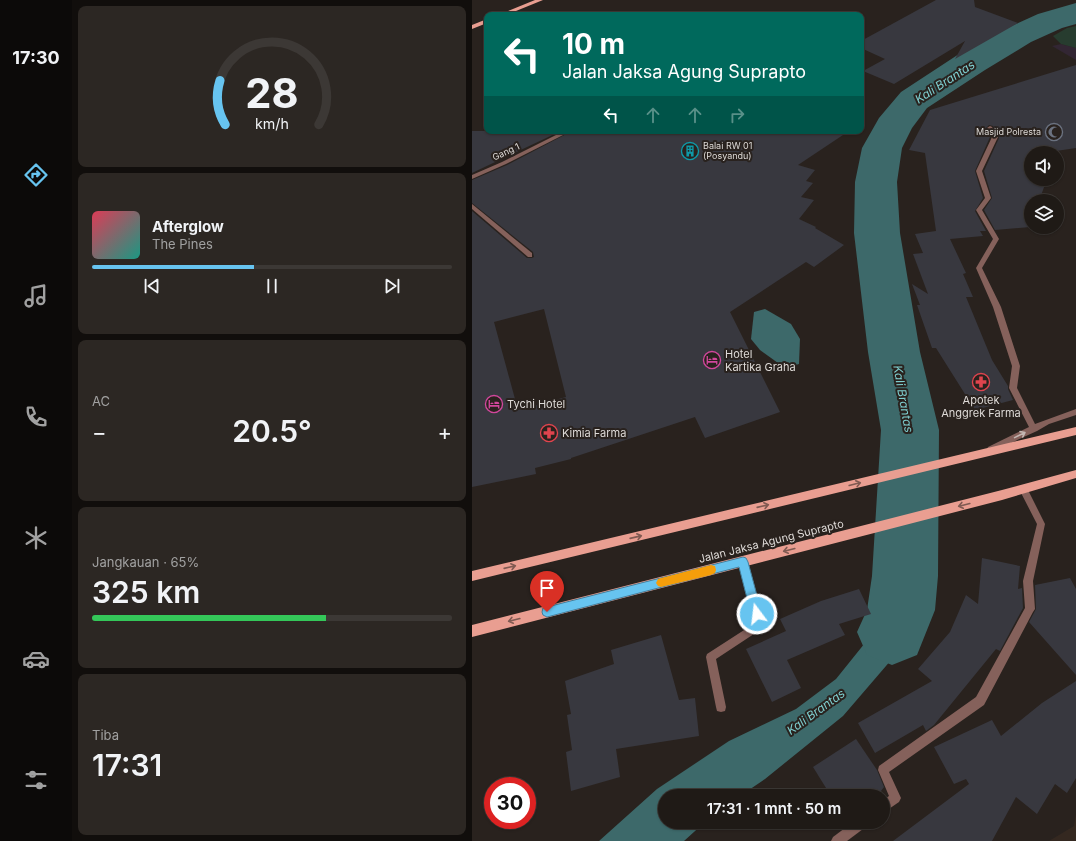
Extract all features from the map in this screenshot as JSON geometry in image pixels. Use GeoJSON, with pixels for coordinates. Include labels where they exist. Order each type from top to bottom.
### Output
{"type":"FeatureCollection","features":[{"type":"Feature","properties":{"kind":"main road"},"geometry":{"type":"LineString","coordinates":[[512,12],[540,0]]}},
{"type":"Feature","properties":{"kind":"main road"},"geometry":{"type":"LineString","coordinates":[[472,27],[484,22]]}},
{"type":"Feature","properties":{"kind":"main road"},"geometry":{"type":"LineString","coordinates":[[472,576],[1076,431]]}},
{"type":"Feature","properties":{"kind":"main road","name":"Jalan Jaksa Agung Suprapto"},"geometry":{"type":"LineString","coordinates":[[472,631],[1002,495],[1076,474]]}},
{"type":"Feature","properties":{"kind":"street"},"geometry":{"type":"LineString","coordinates":[[990,128],[995,138],[979,170],[988,198],[979,210],[996,239],[980,268],[997,307],[1016,366],[1013,388],[1034,429]]}},
{"type":"Feature","properties":{"kind":"street","name":"Gang 1"},"geometry":{"type":"LineString","coordinates":[[472,176],[504,163],[562,134]]}},
{"type":"Feature","properties":{"kind":"street"},"geometry":{"type":"LineString","coordinates":[[472,206],[530,255]]}},
{"type":"Feature","properties":{"kind":"street"},"geometry":{"type":"LineString","coordinates":[[985,452],[1046,422],[1076,412]]}},
{"type":"Feature","properties":{"kind":"street"},"geometry":{"type":"LineString","coordinates":[[890,802],[895,798],[883,770],[980,701],[1030,608],[1028,581],[1041,524],[1023,489]]}},
{"type":"Feature","properties":{"kind":"street"},"geometry":{"type":"LineString","coordinates":[[721,707],[711,657],[760,625],[743,562]]}},
{"type":"Feature","properties":{"kind":"street"},"geometry":{"type":"LineString","coordinates":[[837,841],[853,829]]}},
{"type":"Feature","properties":{"kind":"shaded area"},"geometry":{"type":"Polygon","coordinates":[[[1061,44],[1076,48],[1076,60],[1052,46],[1061,44]]]}},
{"type":"Feature","properties":{"kind":"shaded area"},"geometry":{"type":"Polygon","coordinates":[[[1076,814],[1076,841],[1049,841],[1074,826],[1076,814]]]}},
{"type":"Feature","properties":{"kind":"green space"},"geometry":{"type":"Polygon","coordinates":[[[1076,26],[1076,48],[1061,44],[1053,36],[1067,28],[1076,26]]]}},
{"type":"Feature","properties":{"kind":"water"},"geometry":{"type":"Polygon","coordinates":[[[765,309],[791,324],[800,339],[799,364],[785,368],[760,350],[751,339],[754,312],[765,309]]]}},
{"type":"Feature","properties":{"kind":"water"},"geometry":{"type":"Polygon","coordinates":[[[928,548],[923,580],[908,638],[843,716],[765,779],[750,789],[658,789],[658,829],[697,829],[684,841],[599,841],[657,789],[729,741],[796,709],[836,679],[877,628],[885,563],[928,548]]]}},
{"type":"Feature","properties":{"kind":"building"},"geometry":{"type":"Polygon","coordinates":[[[936,0],[974,0],[975,7],[1018,23],[955,59],[965,41],[894,84],[864,71],[885,59],[864,49],[864,39],[936,0]]]}},
{"type":"Feature","properties":{"kind":"building"},"geometry":{"type":"Polygon","coordinates":[[[1076,65],[1076,148],[1064,150],[1064,146],[1024,146],[1024,186],[1044,186],[1042,194],[1024,194],[1024,228],[995,230],[984,210],[992,198],[984,171],[999,138],[993,126],[989,125],[986,128],[990,137],[975,171],[983,198],[975,211],[986,231],[980,231],[983,236],[950,239],[966,273],[963,274],[973,297],[966,297],[992,360],[1008,386],[1013,400],[975,410],[936,348],[932,348],[917,305],[920,305],[912,284],[928,294],[913,254],[923,253],[915,234],[936,231],[925,153],[909,150],[930,110],[1076,65]]]}},
{"type":"Feature","properties":{"kind":"building"},"geometry":{"type":"Polygon","coordinates":[[[472,131],[484,131],[484,134],[555,134],[472,173],[472,131]]]}},
{"type":"Feature","properties":{"kind":"building"},"geometry":{"type":"Polygon","coordinates":[[[566,134],[844,134],[798,165],[815,170],[806,181],[813,183],[801,197],[814,200],[799,219],[816,227],[815,228],[844,245],[814,267],[806,262],[730,312],[780,412],[705,438],[695,417],[571,459],[535,468],[536,474],[472,487],[472,211],[527,258],[534,257],[533,252],[472,203],[472,180],[507,165],[566,134]],[[544,309],[494,322],[518,410],[566,397],[544,309]]]}},
{"type":"Feature","properties":{"kind":"building"},"geometry":{"type":"Polygon","coordinates":[[[982,558],[1020,566],[1018,589],[1022,588],[1023,608],[1000,651],[996,649],[934,725],[926,731],[923,725],[875,753],[858,723],[932,681],[918,669],[950,632],[966,595],[978,604],[982,558]]]}},
{"type":"Feature","properties":{"kind":"building"},"geometry":{"type":"Polygon","coordinates":[[[1070,578],[1076,589],[1076,675],[1029,622],[1036,609],[1035,585],[1070,578]]]}},
{"type":"Feature","properties":{"kind":"building"},"geometry":{"type":"Polygon","coordinates":[[[859,589],[871,614],[839,624],[845,635],[787,660],[801,688],[772,702],[746,649],[786,631],[780,619],[821,601],[859,589]]]}},
{"type":"Feature","properties":{"kind":"building"},"geometry":{"type":"Polygon","coordinates":[[[661,635],[679,700],[695,698],[699,736],[616,749],[620,777],[571,791],[566,752],[572,750],[567,715],[571,714],[565,681],[614,664],[611,650],[661,635]]]}},
{"type":"Feature","properties":{"kind":"building"},"geometry":{"type":"Polygon","coordinates":[[[1076,681],[1076,778],[1067,793],[1055,784],[1037,814],[1016,797],[992,841],[893,841],[969,784],[966,779],[954,784],[934,747],[992,720],[1001,736],[1042,703],[1076,681]]]}},
{"type":"Feature","properties":{"kind":"building"},"geometry":{"type":"Polygon","coordinates":[[[856,739],[877,770],[884,787],[882,789],[827,789],[813,767],[856,739]]]}},
{"type":"Feature","properties":{"kind":"waterway","name":"Kali Brantas"},"geometry":{"type":"LineString","coordinates":[[892,632],[901,610],[905,576],[910,430],[894,352],[877,233],[876,182],[882,148],[893,126],[914,100],[972,62],[1019,35],[1050,21],[1076,13]]}},
{"type":"Feature","properties":{"kind":"slow traffic"},"geometry":{"type":"LineString","coordinates":[[661,583],[711,570]]}},
{"type":"Feature","properties":{"kind":"place","name":"Masjid Polresta"},"geometry":{"type":"Point","coordinates":[1054,132]}},
{"type":"Feature","properties":{"kind":"place","name":"Balai RW 01 (Posyandu)"},"geometry":{"type":"Point","coordinates":[690,151]}},
{"type":"Feature","properties":{"kind":"place","name":"Hotel Kartika Graha"},"geometry":{"type":"Point","coordinates":[712,360]}},
{"type":"Feature","properties":{"kind":"place","name":"Apotek Anggrek Farma"},"geometry":{"type":"Point","coordinates":[981,382]}},
{"type":"Feature","properties":{"kind":"place","name":"Tychi Hotel"},"geometry":{"type":"Point","coordinates":[494,404]}},
{"type":"Feature","properties":{"kind":"place","name":"Kimia Farma"},"geometry":{"type":"Point","coordinates":[549,433]}},
{"type":"Feature","properties":{"kind":"route"},"geometry":{"type":"LineString","coordinates":[[547,612],[743,562],[757,614]]}}]}
